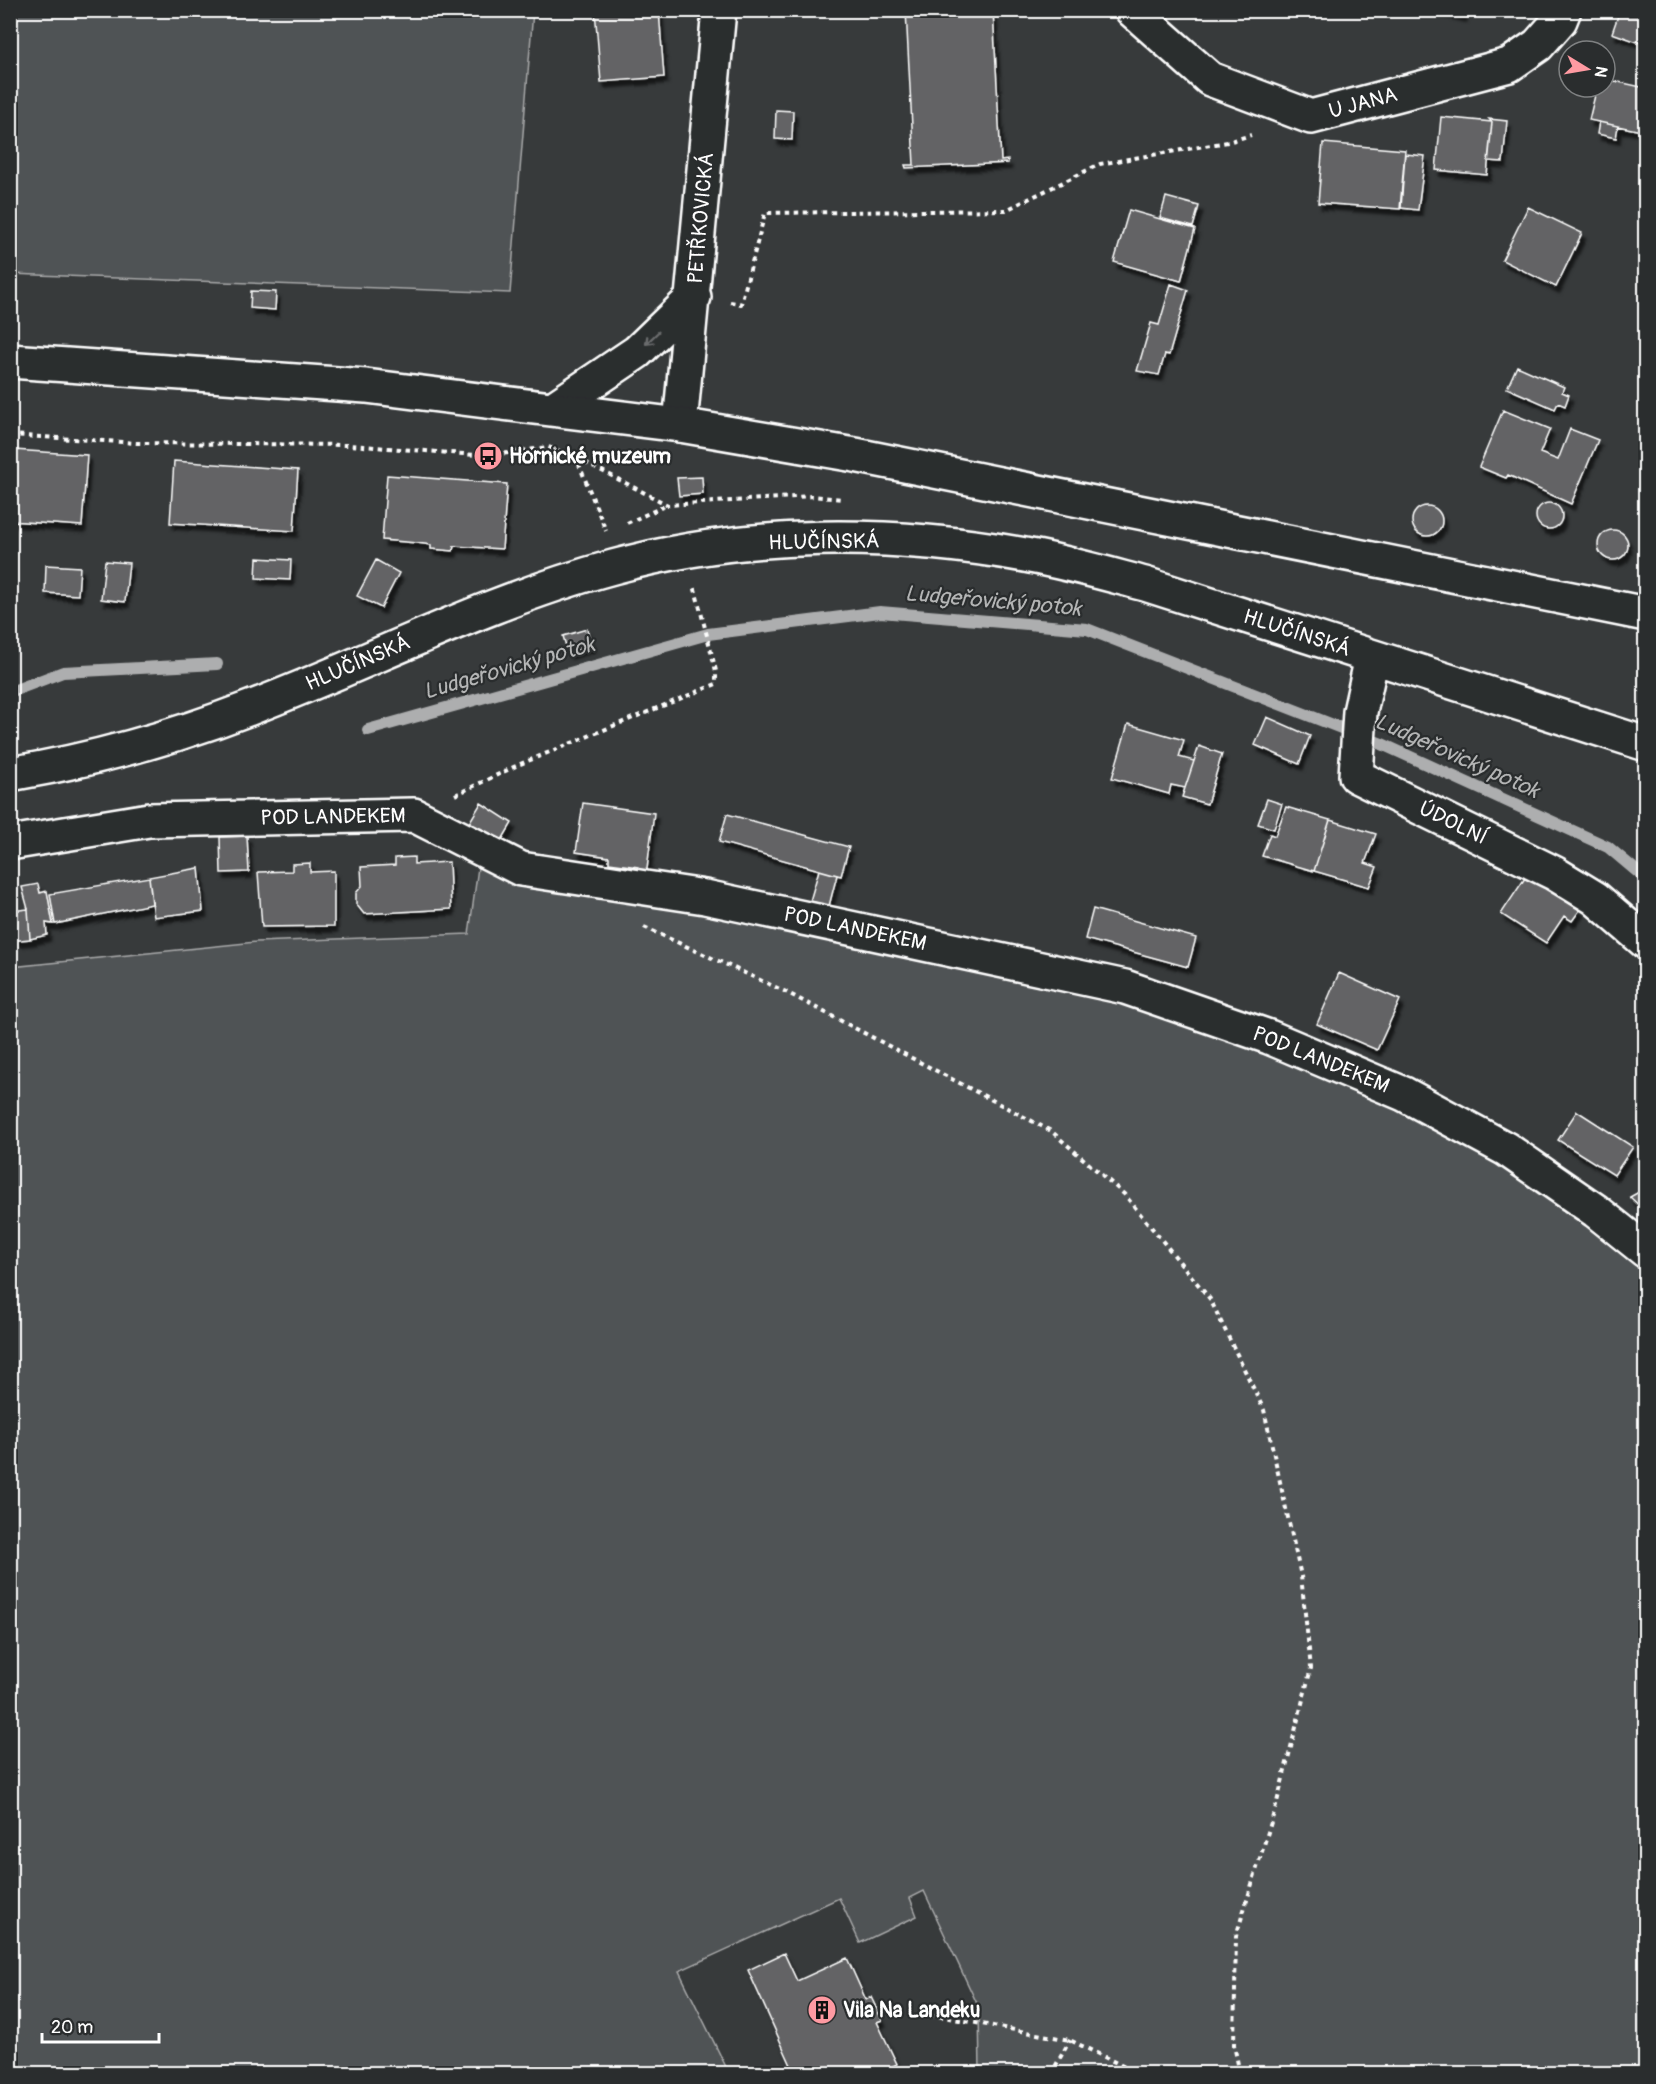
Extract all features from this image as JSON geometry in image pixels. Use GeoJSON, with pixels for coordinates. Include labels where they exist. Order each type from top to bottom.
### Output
{"type":"FeatureCollection","features":[{"type":"Feature","properties":{"kind":"street","name":"PETŘKOVICKÁ"},"geometry":{"type":"LineString","coordinates":[[680,425],[694,297],[719,10]]}},
{"type":"Feature","properties":{"kind":"street","name":"U JANA"},"geometry":{"type":"LineString","coordinates":[[1132,10],[1210,79],[1311,117],[1509,65],[1538,45],[1560,20],[1564,10]]}},
{"type":"Feature","properties":{"kind":"street"},"geometry":{"type":"LineString","coordinates":[[554,408],[637,352],[694,297]]}},
{"type":"Feature","properties":{"kind":"street"},"geometry":{"type":"LineString","coordinates":[[10,361],[366,386],[680,425],[855,455],[1646,614]]}},
{"type":"Feature","properties":{"kind":"street","name":"HLUČÍNSKÁ"},"geometry":{"type":"LineString","coordinates":[[10,774],[65,765],[131,748],[189,729],[249,708],[508,602],[614,567],[682,552],[787,540],[925,542],[1030,556],[1145,584],[1646,744]]}},
{"type":"Feature","properties":{"kind":"street","name":"ÚDOLNÍ"},"geometry":{"type":"LineString","coordinates":[[1372,657],[1360,712],[1356,776],[1554,873],[1595,898],[1646,942]]}},
{"type":"Feature","properties":{"kind":"street","name":"POD LANDEKEM"},"geometry":{"type":"LineString","coordinates":[[10,843],[149,820],[414,815],[521,869],[705,897],[1125,987],[1269,1038],[1404,1094],[1506,1149],[1596,1211],[1646,1251]]}},
{"type":"Feature","properties":{"kind":"path"},"geometry":{"type":"LineString","coordinates":[[694,297],[741,304],[765,213],[1006,210],[1100,164],[1228,142],[1311,117]]}},
{"type":"Feature","properties":{"kind":"path"},"geometry":{"type":"LineString","coordinates":[[10,435],[137,443],[350,445],[488,456],[548,447],[576,457],[668,505]]}},
{"type":"Feature","properties":{"kind":"path"},"geometry":{"type":"LineString","coordinates":[[576,457],[607,533],[668,505],[810,496],[854,500]]}},
{"type":"Feature","properties":{"kind":"path"},"geometry":{"type":"LineString","coordinates":[[414,815],[518,765],[716,684],[716,670],[694,583]]}},
{"type":"Feature","properties":{"kind":"path"},"geometry":{"type":"LineString","coordinates":[[643,926],[784,991],[1050,1131],[1124,1194],[1210,1299],[1264,1410],[1301,1576],[1311,1668],[1276,1806],[1236,1936],[1234,2045],[1240,2073]]}},
{"type":"Feature","properties":{"kind":"path"},"geometry":{"type":"LineString","coordinates":[[921,2013],[1070,2040],[1139,2073]]}},
{"type":"Feature","properties":{"kind":"path"},"geometry":{"type":"LineString","coordinates":[[1051,2073],[1070,2040]]}},
{"type":"Feature","properties":{"kind":"shaded area"},"geometry":{"type":"Polygon","coordinates":[[[11,10],[533,11],[510,293],[11,274],[11,10]]]}},
{"type":"Feature","properties":{"kind":"shaded area"},"geometry":{"type":"Polygon","coordinates":[[[479,860],[1124,1000],[1295,1063],[1407,1111],[1500,1162],[1591,1226],[1645,1270],[1645,2073],[980,2073],[979,2008],[924,1891],[910,1898],[917,1916],[860,1943],[839,1898],[679,1971],[729,2073],[11,2074],[11,967],[256,942],[469,934],[479,860]]]}},
{"type":"Feature","properties":{"kind":"building"},"geometry":{"type":"Polygon","coordinates":[[[595,10],[659,10],[664,77],[601,82],[595,10]]]}},
{"type":"Feature","properties":{"kind":"building"},"geometry":{"type":"Polygon","coordinates":[[[906,10],[993,10],[1001,161],[1008,160],[1008,163],[906,168],[905,165],[914,165],[906,10]]]}},
{"type":"Feature","properties":{"kind":"building"},"geometry":{"type":"Polygon","coordinates":[[[1439,10],[1464,10],[1463,16],[1439,10]]]}},
{"type":"Feature","properties":{"kind":"building"},"geometry":{"type":"Polygon","coordinates":[[[1620,10],[1646,10],[1646,45],[1612,33],[1620,10]]]}},
{"type":"Feature","properties":{"kind":"building"},"geometry":{"type":"Polygon","coordinates":[[[1617,82],[1646,88],[1646,132],[1589,120],[1594,99],[1617,99],[1617,82]]]}},
{"type":"Feature","properties":{"kind":"building"},"geometry":{"type":"Polygon","coordinates":[[[776,110],[793,111],[792,140],[775,139],[776,110]]]}},
{"type":"Feature","properties":{"kind":"building"},"geometry":{"type":"Polygon","coordinates":[[[1441,117],[1492,122],[1487,175],[1436,170],[1441,117]]]}},
{"type":"Feature","properties":{"kind":"building"},"geometry":{"type":"Polygon","coordinates":[[[1489,119],[1507,121],[1503,162],[1488,161],[1492,122],[1489,119]]]}},
{"type":"Feature","properties":{"kind":"building"},"geometry":{"type":"Polygon","coordinates":[[[1599,122],[1618,126],[1616,138],[1597,134],[1599,122]]]}},
{"type":"Feature","properties":{"kind":"building"},"geometry":{"type":"Polygon","coordinates":[[[1323,143],[1405,150],[1400,209],[1318,203],[1323,143]]]}},
{"type":"Feature","properties":{"kind":"building"},"geometry":{"type":"Polygon","coordinates":[[[1405,154],[1425,156],[1418,210],[1401,208],[1405,154]]]}},
{"type":"Feature","properties":{"kind":"building"},"geometry":{"type":"Polygon","coordinates":[[[1166,197],[1199,206],[1193,227],[1160,218],[1166,197]]]}},
{"type":"Feature","properties":{"kind":"building"},"geometry":{"type":"Polygon","coordinates":[[[1528,207],[1582,233],[1556,287],[1502,260],[1528,207]]]}},
{"type":"Feature","properties":{"kind":"building"},"geometry":{"type":"Polygon","coordinates":[[[1129,210],[1195,229],[1181,281],[1114,262],[1129,210]]]}},
{"type":"Feature","properties":{"kind":"building"},"geometry":{"type":"Polygon","coordinates":[[[1171,284],[1188,290],[1169,355],[1165,354],[1159,375],[1137,371],[1151,323],[1159,325],[1171,284]]]}},
{"type":"Feature","properties":{"kind":"building"},"geometry":{"type":"Polygon","coordinates":[[[251,291],[276,292],[275,310],[250,308],[251,291]]]}},
{"type":"Feature","properties":{"kind":"building"},"geometry":{"type":"Polygon","coordinates":[[[1517,366],[1564,387],[1562,392],[1569,395],[1565,406],[1558,403],[1555,409],[1507,388],[1517,366]]]}},
{"type":"Feature","properties":{"kind":"building"},"geometry":{"type":"Polygon","coordinates":[[[1503,410],[1550,429],[1540,453],[1558,460],[1570,429],[1598,440],[1571,504],[1508,475],[1506,478],[1479,467],[1503,410]]]}},
{"type":"Feature","properties":{"kind":"building"},"geometry":{"type":"Polygon","coordinates":[[[14,450],[87,455],[82,526],[10,521],[10,458],[14,458],[14,450]]]}},
{"type":"Feature","properties":{"kind":"building"},"geometry":{"type":"Polygon","coordinates":[[[174,461],[298,470],[294,531],[170,523],[174,461]]]}},
{"type":"Feature","properties":{"kind":"building"},"geometry":{"type":"Polygon","coordinates":[[[387,475],[507,484],[502,549],[454,546],[453,551],[431,549],[431,545],[382,540],[387,475]]]}},
{"type":"Feature","properties":{"kind":"building"},"geometry":{"type":"Polygon","coordinates":[[[702,477],[703,494],[679,496],[677,478],[702,477]]]}},
{"type":"Feature","properties":{"kind":"building"},"geometry":{"type":"Polygon","coordinates":[[[1549,503],[1558,507],[1562,516],[1558,525],[1549,529],[1540,525],[1536,516],[1540,507],[1549,503]]]}},
{"type":"Feature","properties":{"kind":"building"},"geometry":{"type":"Polygon","coordinates":[[[1427,506],[1438,510],[1442,521],[1438,532],[1427,536],[1416,532],[1412,521],[1416,510],[1427,506]]]}},
{"type":"Feature","properties":{"kind":"building"},"geometry":{"type":"Polygon","coordinates":[[[1613,530],[1619,531],[1627,539],[1627,551],[1619,559],[1613,560],[1607,559],[1599,551],[1598,545],[1599,539],[1607,531],[1613,530]]]}},
{"type":"Feature","properties":{"kind":"building"},"geometry":{"type":"Polygon","coordinates":[[[257,558],[291,560],[290,580],[256,578],[257,558]]]}},
{"type":"Feature","properties":{"kind":"building"},"geometry":{"type":"Polygon","coordinates":[[[376,560],[399,573],[381,608],[357,596],[376,560]]]}},
{"type":"Feature","properties":{"kind":"building"},"geometry":{"type":"Polygon","coordinates":[[[105,561],[129,563],[125,602],[101,599],[105,561]]]}},
{"type":"Feature","properties":{"kind":"building"},"geometry":{"type":"Polygon","coordinates":[[[46,565],[80,567],[78,595],[45,593],[46,565]]]}},
{"type":"Feature","properties":{"kind":"building"},"geometry":{"type":"Polygon","coordinates":[[[587,629],[592,646],[568,653],[563,636],[587,629]]]}},
{"type":"Feature","properties":{"kind":"building"},"geometry":{"type":"Polygon","coordinates":[[[1267,717],[1310,736],[1299,764],[1255,745],[1267,717]]]}},
{"type":"Feature","properties":{"kind":"building"},"geometry":{"type":"Polygon","coordinates":[[[1128,724],[1184,740],[1179,757],[1194,761],[1185,788],[1171,785],[1169,794],[1112,778],[1128,724]]]}},
{"type":"Feature","properties":{"kind":"building"},"geometry":{"type":"Polygon","coordinates":[[[1199,746],[1222,754],[1207,804],[1182,797],[1199,746]]]}},
{"type":"Feature","properties":{"kind":"building"},"geometry":{"type":"Polygon","coordinates":[[[1267,799],[1282,804],[1274,829],[1258,824],[1267,799]]]}},
{"type":"Feature","properties":{"kind":"building"},"geometry":{"type":"Polygon","coordinates":[[[481,803],[512,823],[499,845],[469,823],[481,803]]]}},
{"type":"Feature","properties":{"kind":"building"},"geometry":{"type":"Polygon","coordinates":[[[583,803],[654,813],[646,877],[637,876],[638,867],[609,863],[609,857],[576,852],[583,803]]]}},
{"type":"Feature","properties":{"kind":"building"},"geometry":{"type":"Polygon","coordinates":[[[1286,807],[1330,820],[1314,871],[1262,856],[1270,834],[1275,836],[1286,807]]]}},
{"type":"Feature","properties":{"kind":"building"},"geometry":{"type":"Polygon","coordinates":[[[727,814],[849,847],[841,876],[719,842],[727,814]]]}},
{"type":"Feature","properties":{"kind":"building"},"geometry":{"type":"Polygon","coordinates":[[[1330,820],[1376,834],[1365,863],[1377,867],[1369,887],[1314,871],[1330,820]]]}},
{"type":"Feature","properties":{"kind":"building"},"geometry":{"type":"Polygon","coordinates":[[[247,836],[249,872],[221,873],[220,837],[247,836]]]}},
{"type":"Feature","properties":{"kind":"building"},"geometry":{"type":"Polygon","coordinates":[[[414,857],[414,864],[449,862],[451,909],[364,914],[356,904],[356,893],[362,886],[361,867],[395,865],[395,858],[414,857]]]}},
{"type":"Feature","properties":{"kind":"building"},"geometry":{"type":"Polygon","coordinates":[[[310,863],[310,872],[334,871],[334,926],[262,927],[258,872],[292,871],[292,864],[310,863]]]}},
{"type":"Feature","properties":{"kind":"building"},"geometry":{"type":"Polygon","coordinates":[[[199,868],[203,911],[154,917],[149,877],[199,868]]]}},
{"type":"Feature","properties":{"kind":"building"},"geometry":{"type":"Polygon","coordinates":[[[819,870],[837,875],[829,906],[810,901],[819,870]]]}},
{"type":"Feature","properties":{"kind":"building"},"geometry":{"type":"Polygon","coordinates":[[[1527,875],[1580,910],[1572,921],[1564,916],[1546,943],[1501,914],[1527,875]]]}},
{"type":"Feature","properties":{"kind":"building"},"geometry":{"type":"Polygon","coordinates":[[[149,877],[152,904],[55,924],[50,894],[149,877]]]}},
{"type":"Feature","properties":{"kind":"building"},"geometry":{"type":"Polygon","coordinates":[[[38,884],[40,893],[47,891],[53,924],[46,923],[47,935],[30,939],[28,909],[22,887],[38,884]]]}},
{"type":"Feature","properties":{"kind":"building"},"geometry":{"type":"Polygon","coordinates":[[[28,909],[30,939],[10,941],[10,911],[28,909]]]}},
{"type":"Feature","properties":{"kind":"building"},"geometry":{"type":"Polygon","coordinates":[[[1093,909],[1196,938],[1188,967],[1085,939],[1093,909]]]}},
{"type":"Feature","properties":{"kind":"building"},"geometry":{"type":"Polygon","coordinates":[[[1339,973],[1400,1000],[1377,1050],[1317,1024],[1339,973]]]}},
{"type":"Feature","properties":{"kind":"building"},"geometry":{"type":"Polygon","coordinates":[[[1577,1111],[1633,1147],[1614,1175],[1558,1140],[1577,1111]]]}},
{"type":"Feature","properties":{"kind":"building"},"geometry":{"type":"Polygon","coordinates":[[[1646,1188],[1646,1215],[1645,1211],[1630,1197],[1646,1188]]]}},
{"type":"Feature","properties":{"kind":"building","name":"Vila Na Landeku"},"geometry":{"type":"Polygon","coordinates":[[[784,1953],[797,1981],[847,1958],[866,2000],[871,1997],[882,2020],[877,2022],[897,2064],[877,2074],[795,2074],[748,1970],[784,1953]]]}},
{"type":"Feature","properties":{"kind":"waterway","name":"Ludgeřovický potok"},"geometry":{"type":"LineString","coordinates":[[368,730],[708,634],[880,612],[1087,629],[1382,744],[1608,847],[1646,879]]}},
{"type":"Feature","properties":{"kind":"waterway","name":"Ludgeřovický potok"},"geometry":{"type":"LineString","coordinates":[[10,692],[63,672],[217,664]]}},
{"type":"Feature","properties":{"kind":"place","name":"Hornické muzeum"},"geometry":{"type":"Point","coordinates":[488,456]}},
{"type":"Feature","properties":{"kind":"place","name":"Vila Na Landeku"},"geometry":{"type":"Point","coordinates":[822,2010]}}]}
